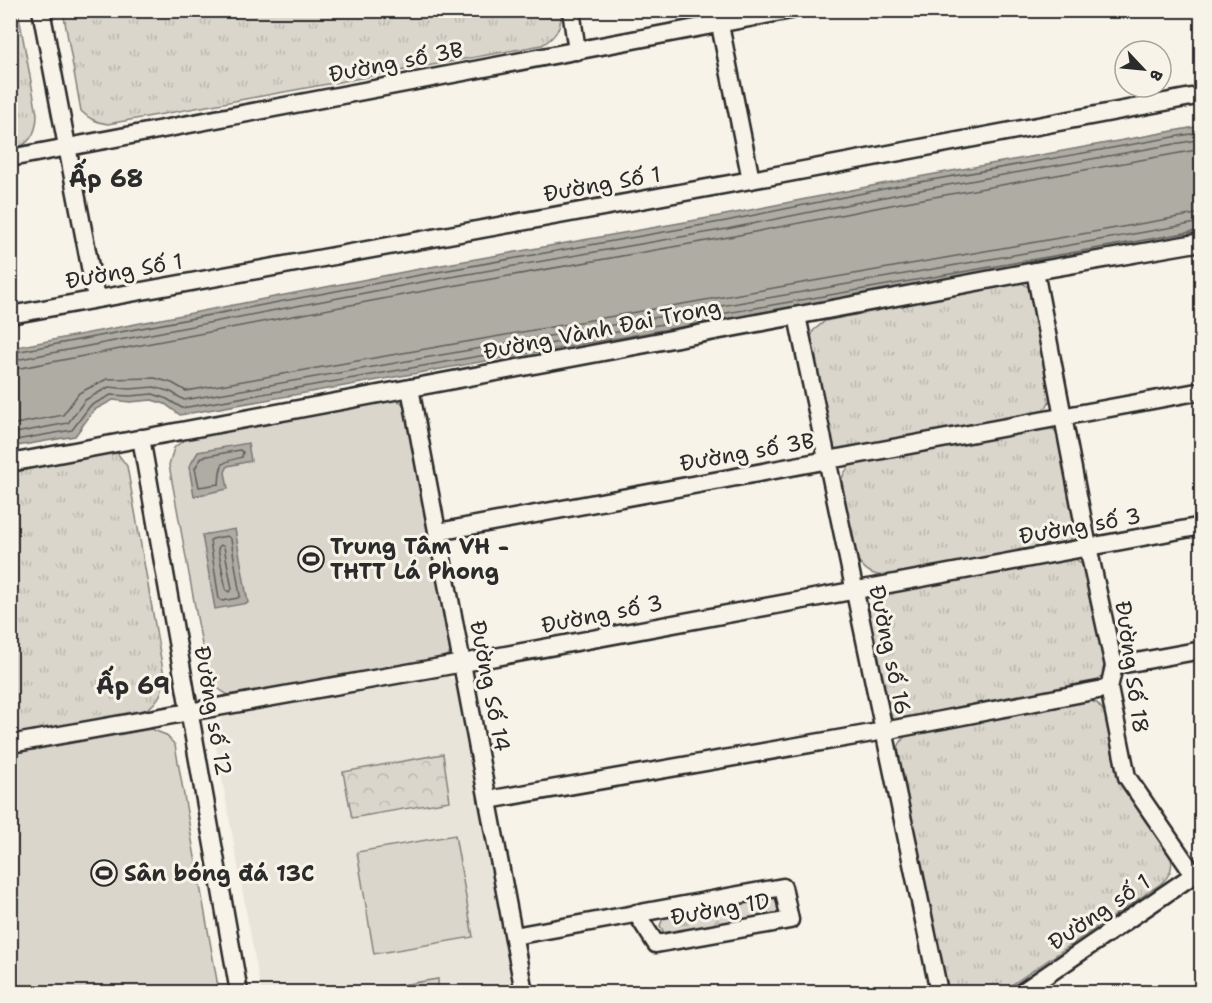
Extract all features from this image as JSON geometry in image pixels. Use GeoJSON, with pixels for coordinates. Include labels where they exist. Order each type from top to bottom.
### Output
{"type":"FeatureCollection","features":[{"type":"Feature","properties":{"kind":"street"},"geometry":{"type":"LineString","coordinates":[[40,10],[96,298]]}},
{"type":"Feature","properties":{"kind":"street"},"geometry":{"type":"LineString","coordinates":[[571,10],[577,51]]}},
{"type":"Feature","properties":{"kind":"street","name":"Đường số 3B"},"geometry":{"type":"LineString","coordinates":[[10,158],[577,51],[718,17],[791,10]]}},
{"type":"Feature","properties":{"kind":"street"},"geometry":{"type":"LineString","coordinates":[[718,17],[751,180]]}},
{"type":"Feature","properties":{"kind":"street","name":"Đường Số 1"},"geometry":{"type":"LineString","coordinates":[[10,315],[1202,95]]}},
{"type":"Feature","properties":{"kind":"street","name":"Đường Vành Đai Trong"},"geometry":{"type":"LineString","coordinates":[[10,463],[1035,271],[1202,242]]}},
{"type":"Feature","properties":{"kind":"street","name":"Đường Số 18"},"geometry":{"type":"LineString","coordinates":[[1035,271],[1088,547],[1114,666],[1110,688],[1127,777],[1198,872]]}},
{"type":"Feature","properties":{"kind":"street","name":"Đường số 16"},"geometry":{"type":"LineString","coordinates":[[797,316],[939,993]]}},
{"type":"Feature","properties":{"kind":"street","name":"Đường Số 14"},"geometry":{"type":"LineString","coordinates":[[410,388],[524,993]]}},
{"type":"Feature","properties":{"kind":"street","name":"Đường số 3B"},"geometry":{"type":"LineString","coordinates":[[438,532],[1202,391]]}},
{"type":"Feature","properties":{"kind":"street","name":"Đường số 12"},"geometry":{"type":"LineString","coordinates":[[141,438],[240,993]]}},
{"type":"Feature","properties":{"kind":"street","name":"Đường số 3"},"geometry":{"type":"LineString","coordinates":[[10,744],[463,663],[1202,526]]}},
{"type":"Feature","properties":{"kind":"street"},"geometry":{"type":"LineString","coordinates":[[1114,666],[1202,650]]}},
{"type":"Feature","properties":{"kind":"street"},"geometry":{"type":"LineString","coordinates":[[488,800],[884,731],[1110,688]]}},
{"type":"Feature","properties":{"kind":"street","name":"Đường số 1"},"geometry":{"type":"LineString","coordinates":[[1022,993],[1198,872]]}},
{"type":"Feature","properties":{"kind":"street","name":"Đường 1D"},"geometry":{"type":"LineString","coordinates":[[514,936],[636,913],[783,887],[790,920],[656,944],[636,913]]}},
{"type":"Feature","properties":{"kind":"shaded area"},"geometry":{"type":"Polygon","coordinates":[[[440,675],[452,678],[460,688],[517,992],[261,992],[214,735],[218,723],[222,718],[233,713],[440,675]]]}},
{"type":"Feature","properties":{"kind":"green space"},"geometry":{"type":"Polygon","coordinates":[[[11,11],[18,11],[37,114],[31,138],[23,146],[11,151],[11,11]]]}},
{"type":"Feature","properties":{"kind":"green space"},"geometry":{"type":"Polygon","coordinates":[[[63,11],[561,11],[557,31],[542,45],[108,124],[93,120],[81,111],[63,11]]]}},
{"type":"Feature","properties":{"kind":"green space"},"geometry":{"type":"Polygon","coordinates":[[[1011,283],[1022,283],[1031,289],[1051,398],[1047,406],[1038,414],[835,451],[810,341],[813,331],[825,321],[1011,283]]]}},
{"type":"Feature","properties":{"kind":"green space","name":"Trung Tâm VH - THTT Lá Phong"},"geometry":{"type":"Polygon","coordinates":[[[392,399],[401,402],[405,407],[452,650],[446,658],[235,697],[226,693],[215,685],[207,672],[169,465],[174,448],[186,438],[392,399]]]}},
{"type":"Feature","properties":{"kind":"green space"},"geometry":{"type":"Polygon","coordinates":[[[1050,427],[1059,434],[1078,529],[1066,543],[887,576],[870,572],[857,559],[841,484],[842,477],[854,462],[1050,427]]]}},
{"type":"Feature","properties":{"kind":"green space"},"geometry":{"type":"Polygon","coordinates":[[[112,451],[118,454],[127,466],[164,676],[161,693],[151,706],[141,712],[11,735],[11,468],[112,451]]]}},
{"type":"Feature","properties":{"kind":"green space"},"geometry":{"type":"Polygon","coordinates":[[[1074,558],[1085,566],[1107,664],[1106,677],[1101,681],[898,721],[890,717],[869,621],[869,613],[875,599],[881,594],[1074,558]]]}},
{"type":"Feature","properties":{"kind":"green space"},"geometry":{"type":"Polygon","coordinates":[[[1084,699],[1097,703],[1106,714],[1170,852],[1172,862],[1169,874],[1159,885],[1001,992],[948,992],[896,757],[899,744],[908,734],[1084,699]]]}},
{"type":"Feature","properties":{"kind":"green space","name":"Sân bóng đá 13C"},"geometry":{"type":"Polygon","coordinates":[[[151,729],[166,735],[175,745],[219,992],[11,992],[11,754],[151,729]]]}},
{"type":"Feature","properties":{"kind":"green space"},"geometry":{"type":"Polygon","coordinates":[[[443,754],[450,801],[352,818],[343,772],[443,754]]]}},
{"type":"Feature","properties":{"kind":"green space"},"geometry":{"type":"Polygon","coordinates":[[[455,835],[473,937],[374,954],[357,852],[455,835]]]}},
{"type":"Feature","properties":{"kind":"green space"},"geometry":{"type":"Polygon","coordinates":[[[775,896],[779,900],[781,910],[778,915],[665,934],[660,926],[664,915],[775,896]]]}},
{"type":"Feature","properties":{"kind":"green space"},"geometry":{"type":"Polygon","coordinates":[[[438,979],[438,992],[365,992],[365,991],[438,979]]]}},
{"type":"Feature","properties":{"kind":"water"},"geometry":{"type":"Polygon","coordinates":[[[1201,126],[1201,235],[180,415],[165,404],[152,400],[130,402],[113,400],[94,410],[75,436],[11,447],[11,348],[419,269],[725,215],[902,180],[1201,126]]]}},
{"type":"Feature","properties":{"kind":"water"},"geometry":{"type":"Polygon","coordinates":[[[248,443],[251,461],[228,466],[225,472],[228,489],[194,496],[189,467],[198,452],[248,443]]]}},
{"type":"Feature","properties":{"kind":"water"},"geometry":{"type":"Polygon","coordinates":[[[235,529],[248,603],[215,609],[202,535],[235,529]]]}},
{"type":"Feature","properties":{"kind":"place","name":"Trung Tâm VH - THTT Lá Phong"},"geometry":{"type":"Point","coordinates":[311,559]}},
{"type":"Feature","properties":{"kind":"place","name":"Sân bóng đá 13C"},"geometry":{"type":"Point","coordinates":[104,873]}},
{"type":"Feature","properties":{"kind":"district","name":"Ấp 68"},"geometry":{"type":"Point","coordinates":[106,179]}},
{"type":"Feature","properties":{"kind":"district","name":"Ấp 69"},"geometry":{"type":"Point","coordinates":[133,686]}}]}
